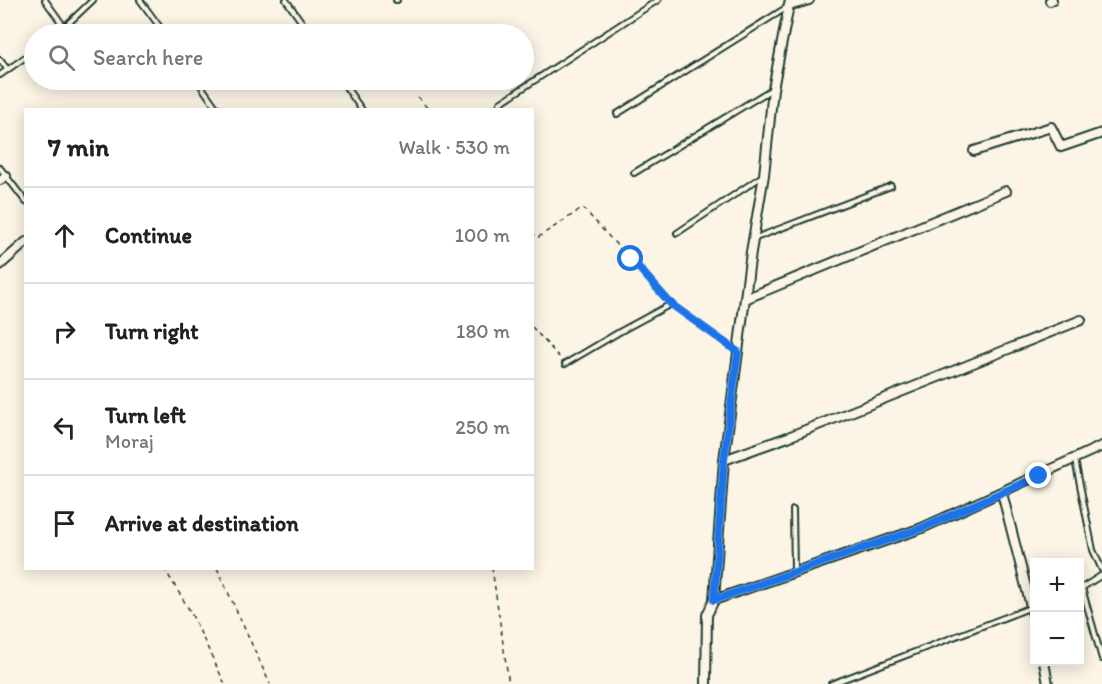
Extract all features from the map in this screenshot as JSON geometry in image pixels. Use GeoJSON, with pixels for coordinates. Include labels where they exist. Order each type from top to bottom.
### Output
{"type":"FeatureCollection","features":[{"type":"Feature","properties":{"kind":"street"},"geometry":{"type":"LineString","coordinates":[[706,684],[707,615],[714,600],[724,460],[753,239],[764,175],[773,89],[790,3],[808,0]]}},
{"type":"Feature","properties":{"kind":"street"},"geometry":{"type":"LineString","coordinates":[[974,151],[1051,127],[1061,147],[1102,133]]}},
{"type":"Feature","properties":{"kind":"street"},"geometry":{"type":"LineString","coordinates":[[745,299],[1006,191]]}},
{"type":"Feature","properties":{"kind":"street"},"geometry":{"type":"LineString","coordinates":[[0,264],[24,244]]}},
{"type":"Feature","properties":{"kind":"street"},"geometry":{"type":"LineString","coordinates":[[724,460],[788,437],[1081,320]]}},
{"type":"Feature","properties":{"kind":"street"},"geometry":{"type":"LineString","coordinates":[[714,600],[922,528],[1102,446]]}},
{"type":"Feature","properties":{"kind":"street"},"geometry":{"type":"LineString","coordinates":[[1002,493],[1030,596]]}},
{"type":"Feature","properties":{"kind":"street"},"geometry":{"type":"LineString","coordinates":[[1045,666],[1048,684]]}},
{"type":"Feature","properties":{"kind":"lane"},"geometry":{"type":"LineString","coordinates":[[45,0],[63,24]]}},
{"type":"Feature","properties":{"kind":"lane"},"geometry":{"type":"LineString","coordinates":[[70,24],[93,0]]}},
{"type":"Feature","properties":{"kind":"lane"},"geometry":{"type":"LineString","coordinates":[[140,0],[158,24]]}},
{"type":"Feature","properties":{"kind":"lane"},"geometry":{"type":"LineString","coordinates":[[286,0],[303,24]]}},
{"type":"Feature","properties":{"kind":"lane"},"geometry":{"type":"LineString","coordinates":[[534,81],[658,0]]}},
{"type":"Feature","properties":{"kind":"lane"},"geometry":{"type":"LineString","coordinates":[[617,114],[790,3]]}},
{"type":"Feature","properties":{"kind":"lane"},"geometry":{"type":"LineString","coordinates":[[0,75],[24,58]]}},
{"type":"Feature","properties":{"kind":"lane"},"geometry":{"type":"LineString","coordinates":[[0,60],[8,70]]}},
{"type":"Feature","properties":{"kind":"lane"},"geometry":{"type":"LineString","coordinates":[[633,174],[773,89]]}},
{"type":"Feature","properties":{"kind":"lane"},"geometry":{"type":"LineString","coordinates":[[204,90],[217,108]]}},
{"type":"Feature","properties":{"kind":"lane"},"geometry":{"type":"LineString","coordinates":[[348,90],[361,108]]}},
{"type":"Feature","properties":{"kind":"lane"},"geometry":{"type":"LineString","coordinates":[[500,103],[520,90]]}},
{"type":"Feature","properties":{"kind":"lane"},"geometry":{"type":"LineString","coordinates":[[0,168],[3,178],[24,200]]}},
{"type":"Feature","properties":{"kind":"lane"},"geometry":{"type":"LineString","coordinates":[[677,233],[764,175]]}},
{"type":"Feature","properties":{"kind":"lane"},"geometry":{"type":"LineString","coordinates":[[753,239],[891,186]]}},
{"type":"Feature","properties":{"kind":"lane"},"geometry":{"type":"LineString","coordinates":[[565,364],[671,304]]}},
{"type":"Feature","properties":{"kind":"lane"},"geometry":{"type":"LineString","coordinates":[[1074,459],[1093,550],[1102,570]]}},
{"type":"Feature","properties":{"kind":"lane"},"geometry":{"type":"LineString","coordinates":[[793,510],[794,572]]}},
{"type":"Feature","properties":{"kind":"lane"},"geometry":{"type":"LineString","coordinates":[[1084,586],[1102,575]]}},
{"type":"Feature","properties":{"kind":"lane"},"geometry":{"type":"LineString","coordinates":[[1084,598],[1102,659]]}},
{"type":"Feature","properties":{"kind":"lane"},"geometry":{"type":"LineString","coordinates":[[831,684],[1030,608]]}},
{"type":"Feature","properties":{"kind":"path"},"geometry":{"type":"LineString","coordinates":[[418,97],[427,108]]}},
{"type":"Feature","properties":{"kind":"path"},"geometry":{"type":"LineString","coordinates":[[534,234],[537,238],[583,208],[671,304],[738,352]]}},
{"type":"Feature","properties":{"kind":"path"},"geometry":{"type":"LineString","coordinates":[[534,329],[565,364]]}},
{"type":"Feature","properties":{"kind":"path"},"geometry":{"type":"LineString","coordinates":[[165,570],[190,611],[225,684]]}},
{"type":"Feature","properties":{"kind":"path"},"geometry":{"type":"LineString","coordinates":[[218,570],[270,684]]}},
{"type":"Feature","properties":{"kind":"path"},"geometry":{"type":"LineString","coordinates":[[492,570],[509,684]]}},
{"type":"Feature","properties":{"kind":"route"},"geometry":{"type":"LineString","coordinates":[[631,259],[671,304],[738,352],[724,460],[714,600],[922,528],[1039,476]]}}]}
